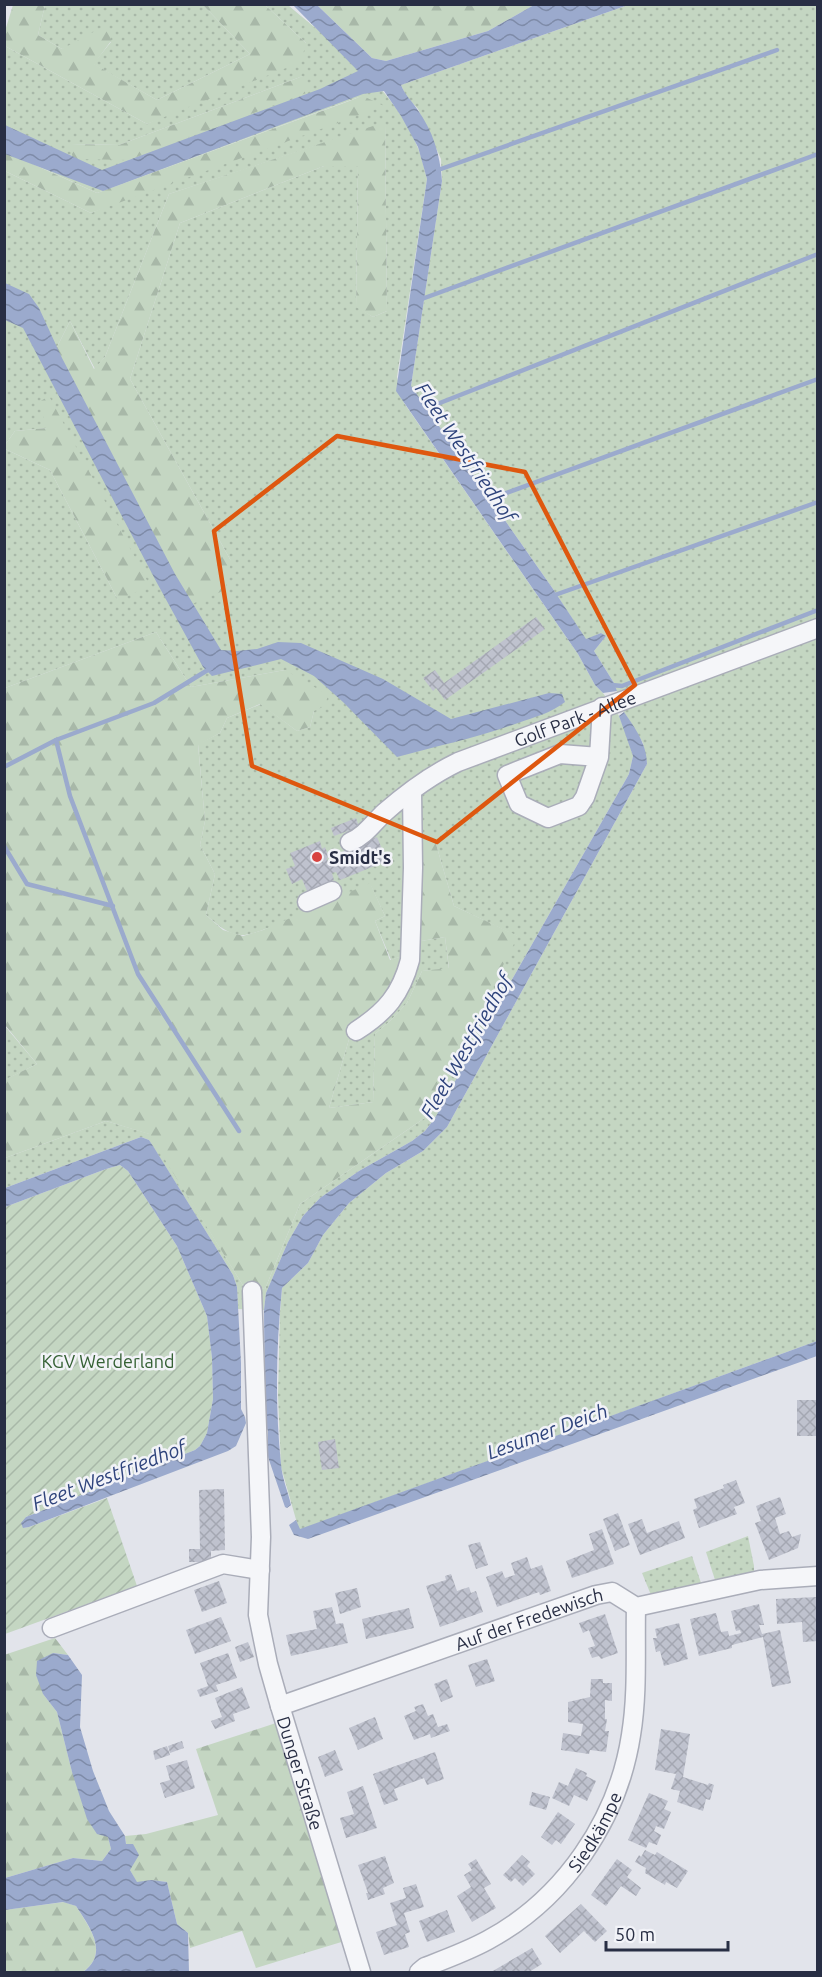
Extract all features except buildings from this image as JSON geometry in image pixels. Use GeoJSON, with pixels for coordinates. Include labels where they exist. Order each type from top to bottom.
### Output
{"type":"FeatureCollection","features":[{"type":"Feature","properties":{"kind":"street","name":"Golf Park - Allee"},"geometry":{"type":"LineString","coordinates":[[350,842],[357,840],[381,816],[425,780],[458,762],[818,627]]}},
{"type":"Feature","properties":{"kind":"street"},"geometry":{"type":"LineString","coordinates":[[599,757],[560,754],[507,775],[519,804],[548,818],[579,806],[585,797],[599,757],[602,707]]}},
{"type":"Feature","properties":{"kind":"street"},"geometry":{"type":"LineString","coordinates":[[356,1031],[371,1022],[393,1001],[410,960],[413,868],[412,790]]}},
{"type":"Feature","properties":{"kind":"street"},"geometry":{"type":"LineString","coordinates":[[307,902],[332,891]]}},
{"type":"Feature","properties":{"kind":"street","name":"Dunger Straße"},"geometry":{"type":"LineString","coordinates":[[252,1291],[261,1537],[258,1615],[280,1706],[361,1972]]}},
{"type":"Feature","properties":{"kind":"street"},"geometry":{"type":"LineString","coordinates":[[52,1628],[223,1564],[260,1570]]}},
{"type":"Feature","properties":{"kind":"street"},"geometry":{"type":"LineString","coordinates":[[636,1607],[760,1580],[818,1576]]}},
{"type":"Feature","properties":{"kind":"street","name":"Auf der Fredewisch"},"geometry":{"type":"LineString","coordinates":[[280,1706],[596,1595],[612,1592],[636,1607]]}},
{"type":"Feature","properties":{"kind":"street","name":"Siedkämpe"},"geometry":{"type":"LineString","coordinates":[[419,1972],[425,1967],[489,1940],[529,1912],[569,1873],[592,1842],[613,1803],[628,1752],[634,1712],[636,1607]]}},
{"type":"Feature","properties":{"kind":"highlighted area"},"geometry":{"type":"Polygon","coordinates":[[[337,436],[525,472],[635,685],[437,842],[252,766],[214,531],[337,436]]]}},
{"type":"Feature","properties":{"kind":"green space"},"geometry":{"type":"Polygon","coordinates":[[[13,5],[45,5],[38,35],[62,49],[108,24],[111,41],[94,64],[157,100],[250,54],[203,5],[265,5],[306,43],[301,62],[147,124],[5,46],[5,31],[13,5]]]}},
{"type":"Feature","properties":{"kind":"green space"},"geometry":{"type":"Polygon","coordinates":[[[45,5],[203,5],[250,54],[157,100],[93,64],[111,42],[62,49],[38,35],[45,5]]]}},
{"type":"Feature","properties":{"kind":"green space"},"geometry":{"type":"Polygon","coordinates":[[[265,5],[288,5],[362,69],[394,106],[407,126],[422,160],[427,179],[397,377],[404,403],[578,654],[595,685],[619,716],[633,756],[629,774],[435,1118],[425,1131],[412,1141],[359,1171],[320,1198],[303,1216],[288,1242],[266,1293],[264,1310],[238,1309],[237,1287],[233,1275],[149,1140],[141,1137],[5,1188],[5,1158],[106,1121],[150,1134],[244,1287],[265,1289],[300,1204],[426,1117],[517,936],[454,906],[436,844],[421,941],[445,937],[449,969],[422,971],[407,1003],[375,1034],[373,1102],[329,1108],[352,1029],[402,956],[391,960],[375,921],[385,916],[370,884],[251,934],[231,933],[206,915],[215,874],[200,845],[205,821],[198,744],[220,733],[227,718],[261,704],[297,731],[310,727],[314,711],[285,670],[191,687],[156,632],[5,688],[5,449],[50,470],[118,600],[48,428],[15,431],[5,445],[5,171],[91,213],[362,96],[97,193],[5,151],[5,46],[147,124],[306,43],[265,5]],[[303,76],[119,145],[71,144],[129,160],[303,76]],[[385,123],[169,194],[105,357],[95,369],[70,321],[56,349],[231,561],[130,379],[180,223],[324,166],[358,166],[356,306],[373,317],[387,311],[385,123]]]}},
{"type":"Feature","properties":{"kind":"green space"},"geometry":{"type":"Polygon","coordinates":[[[317,5],[534,5],[488,31],[386,61],[372,58],[317,5]]]}},
{"type":"Feature","properties":{"kind":"green space"},"geometry":{"type":"Polygon","coordinates":[[[628,5],[817,5],[817,1341],[299,1530],[281,1467],[278,1395],[282,1288],[308,1263],[323,1235],[349,1203],[386,1173],[423,1151],[447,1127],[647,764],[643,743],[624,712],[614,683],[594,651],[606,636],[601,633],[586,640],[411,386],[442,181],[441,159],[418,109],[406,96],[401,85],[628,5]]]}},
{"type":"Feature","properties":{"kind":"green space"},"geometry":{"type":"Polygon","coordinates":[[[303,76],[309,92],[129,160],[73,159],[70,144],[119,145],[303,76]]]}},
{"type":"Feature","properties":{"kind":"green space"},"geometry":{"type":"Polygon","coordinates":[[[363,96],[384,106],[91,213],[5,171],[4,151],[97,193],[363,96]]]}},
{"type":"Feature","properties":{"kind":"green space"},"geometry":{"type":"Polygon","coordinates":[[[385,122],[387,311],[373,317],[356,307],[358,166],[324,166],[180,223],[130,379],[231,561],[225,590],[185,607],[56,349],[70,321],[94,369],[105,357],[169,194],[385,122]]]}},
{"type":"Feature","properties":{"kind":"green space"},"geometry":{"type":"Polygon","coordinates":[[[49,396],[150,586],[118,600],[50,470],[5,449],[5,445],[15,431],[47,428],[39,402],[49,396]]]}},
{"type":"Feature","properties":{"kind":"green space"},"geometry":{"type":"Polygon","coordinates":[[[156,632],[191,687],[285,670],[328,695],[325,706],[314,711],[310,727],[297,731],[260,704],[227,718],[220,733],[198,745],[205,821],[200,845],[215,874],[206,915],[223,930],[243,936],[263,930],[370,883],[385,916],[375,921],[390,960],[402,956],[391,989],[352,1029],[329,1108],[373,1102],[375,1034],[407,1003],[422,971],[449,968],[445,937],[421,941],[420,840],[431,834],[454,906],[518,936],[426,1117],[300,1204],[265,1289],[244,1287],[149,1134],[106,1121],[5,1158],[4,1080],[37,1064],[5,1025],[5,688],[156,632]]]}},
{"type":"Feature","properties":{"kind":"green space"},"geometry":{"type":"Polygon","coordinates":[[[4,1025],[37,1064],[5,1080],[4,1080],[4,1025]]]}},
{"type":"Feature","properties":{"kind":"green space","name":"KGV Werderland"},"geometry":{"type":"Polygon","coordinates":[[[120,1165],[128,1171],[177,1246],[207,1316],[212,1358],[213,1399],[207,1433],[195,1450],[26,1517],[23,1528],[107,1498],[137,1586],[5,1634],[5,1207],[120,1165]]]}},
{"type":"Feature","properties":{"kind":"green space"},"geometry":{"type":"Polygon","coordinates":[[[748,1536],[754,1574],[716,1583],[706,1552],[748,1536]]]}},
{"type":"Feature","properties":{"kind":"green space"},"geometry":{"type":"Polygon","coordinates":[[[692,1556],[702,1586],[651,1595],[642,1573],[692,1556]]]}},
{"type":"Feature","properties":{"kind":"green space"},"geometry":{"type":"Polygon","coordinates":[[[55,1638],[68,1655],[53,1653],[43,1694],[57,1712],[72,1772],[108,1837],[111,1849],[102,1861],[73,1858],[5,1878],[4,1655],[55,1638]]]}},
{"type":"Feature","properties":{"kind":"green space"},"geometry":{"type":"Polygon","coordinates":[[[279,1722],[348,1940],[256,1968],[242,1931],[190,1948],[188,1933],[177,1924],[167,1882],[151,1880],[137,1883],[130,1870],[125,1836],[146,1834],[218,1815],[196,1749],[279,1722]]]}},
{"type":"Feature","properties":{"kind":"green space"},"geometry":{"type":"Polygon","coordinates":[[[64,1902],[76,1906],[91,1931],[96,1948],[91,1965],[83,1972],[5,1972],[4,1910],[64,1902]]]}},
{"type":"Feature","properties":{"kind":"water"},"geometry":{"type":"Polygon","coordinates":[[[293,5],[317,5],[372,58],[386,61],[488,31],[534,5],[628,5],[401,85],[423,117],[431,134],[440,161],[442,181],[411,386],[586,639],[601,633],[606,636],[594,651],[617,691],[603,693],[595,685],[578,654],[396,391],[427,179],[418,147],[384,91],[363,94],[103,191],[5,154],[5,125],[102,170],[320,89],[358,71],[293,5]]]}},
{"type":"Feature","properties":{"kind":"water"},"geometry":{"type":"Polygon","coordinates":[[[5,283],[29,294],[39,308],[62,358],[175,574],[221,650],[257,649],[278,642],[301,643],[383,679],[451,719],[549,693],[562,694],[565,702],[543,714],[503,728],[397,757],[314,676],[281,659],[212,676],[203,667],[157,583],[23,328],[5,320],[5,283]]]}},
{"type":"Feature","properties":{"kind":"water"},"geometry":{"type":"Polygon","coordinates":[[[624,712],[643,743],[647,764],[447,1127],[423,1151],[386,1173],[349,1203],[323,1235],[308,1263],[282,1288],[277,1354],[277,1399],[282,1469],[291,1505],[287,1508],[268,1457],[268,1431],[265,1425],[264,1310],[266,1293],[288,1242],[303,1216],[320,1198],[359,1171],[412,1141],[425,1131],[435,1118],[629,774],[633,756],[619,716],[624,712]]]}},
{"type":"Feature","properties":{"kind":"water"},"geometry":{"type":"Polygon","coordinates":[[[141,1137],[149,1140],[153,1146],[233,1275],[237,1287],[241,1409],[246,1423],[236,1446],[228,1451],[23,1528],[21,1523],[26,1517],[195,1450],[207,1433],[213,1399],[212,1358],[207,1316],[177,1246],[128,1171],[120,1165],[106,1169],[5,1207],[5,1188],[141,1137]]]}},
{"type":"Feature","properties":{"kind":"water"},"geometry":{"type":"Polygon","coordinates":[[[817,1341],[817,1356],[308,1539],[294,1535],[289,1525],[296,1520],[300,1529],[817,1341]]]}},
{"type":"Feature","properties":{"kind":"water"},"geometry":{"type":"Polygon","coordinates":[[[53,1653],[68,1655],[82,1675],[80,1727],[93,1771],[109,1811],[125,1836],[126,1844],[133,1844],[139,1855],[130,1870],[137,1882],[151,1880],[167,1882],[177,1924],[188,1933],[189,1972],[83,1972],[91,1965],[96,1948],[91,1931],[76,1906],[63,1902],[5,1910],[5,1878],[73,1858],[102,1861],[111,1849],[108,1837],[97,1834],[87,1819],[57,1712],[43,1694],[36,1675],[37,1661],[53,1653]]]}},
{"type":"Feature","properties":{"kind":"waterway"},"geometry":{"type":"LineString","coordinates":[[438,170],[777,50]]}},
{"type":"Feature","properties":{"kind":"waterway"},"geometry":{"type":"LineString","coordinates":[[419,300],[818,154]]}},
{"type":"Feature","properties":{"kind":"waterway"},"geometry":{"type":"LineString","coordinates":[[422,410],[818,254]]}},
{"type":"Feature","properties":{"kind":"waterway"},"geometry":{"type":"LineString","coordinates":[[487,500],[818,379]]}},
{"type":"Feature","properties":{"kind":"waterway"},"geometry":{"type":"LineString","coordinates":[[552,596],[818,502]]}},
{"type":"Feature","properties":{"kind":"waterway"},"geometry":{"type":"LineString","coordinates":[[612,685],[622,686],[818,610]]}},
{"type":"Feature","properties":{"kind":"waterway","name":"Fleet Westfriedhof"},"geometry":{"type":"LineString","coordinates":[[211,668],[154,703],[56,740],[70,796],[138,974],[239,1131]]}},
{"type":"Feature","properties":{"kind":"waterway","name":"Fleet Westfriedhof"},"geometry":{"type":"LineString","coordinates":[[4,767],[56,740]]}},
{"type":"Feature","properties":{"kind":"waterway","name":"Fleet Westfriedhof"},"geometry":{"type":"LineString","coordinates":[[4,846],[27,884],[113,906]]}},
{"type":"Feature","properties":{"kind":"place","name":"Smidt's"},"geometry":{"type":"Point","coordinates":[317,857]}},
{"type":"Feature","properties":{"kind":"water label","name":"Lesumer Deich"},"geometry":{"type":"Point","coordinates":[547,1431]}}]}
